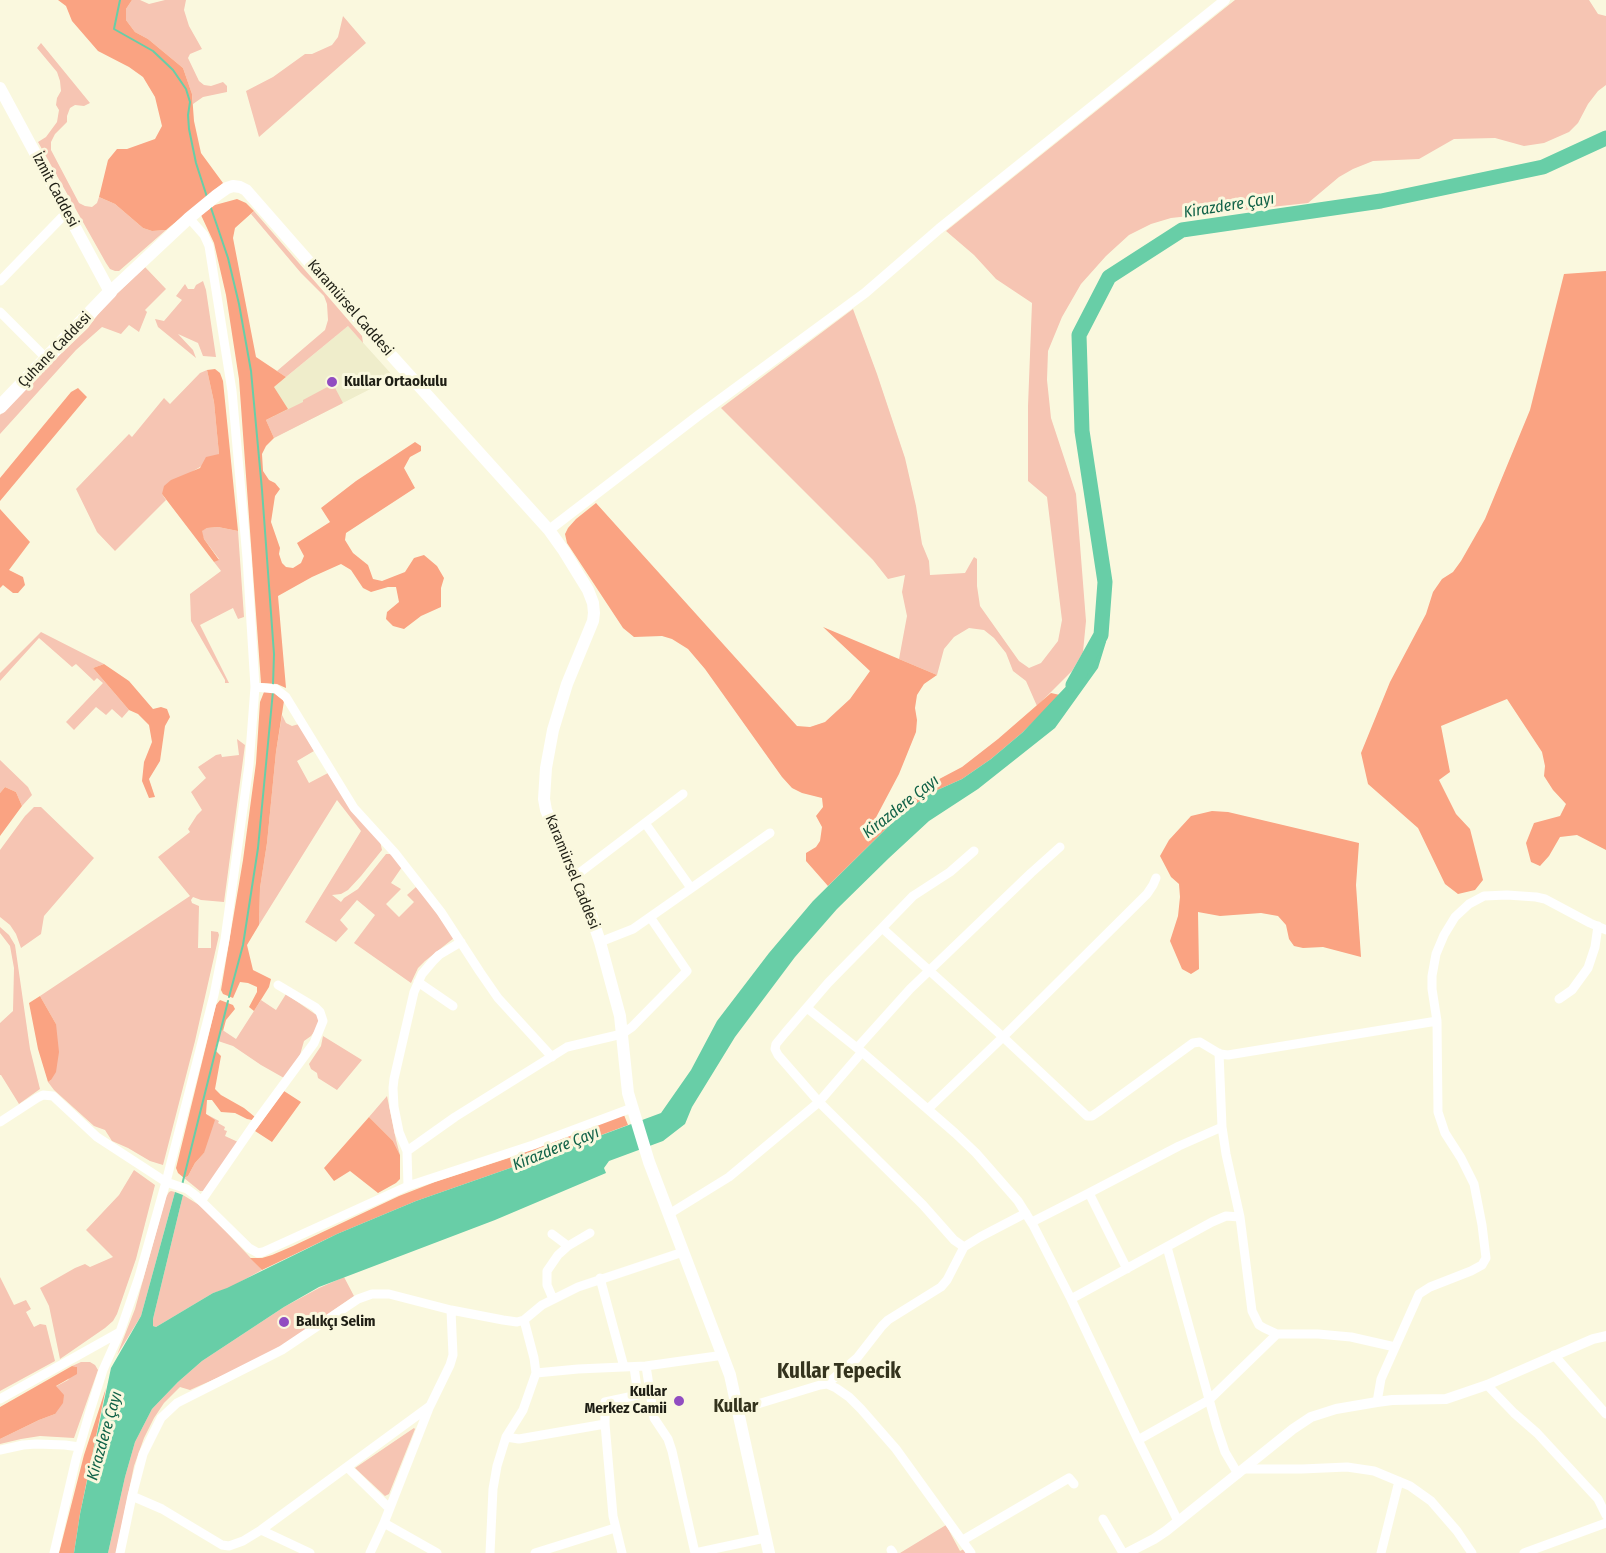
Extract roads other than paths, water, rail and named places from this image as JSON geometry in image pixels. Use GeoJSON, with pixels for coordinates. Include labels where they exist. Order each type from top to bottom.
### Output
{"type":"FeatureCollection","features":[{"type":"Feature","properties":{"kind":"main road","name":"İzmit Caddesi"},"geometry":{"type":"LineString","coordinates":[[0,88],[110,292]]}},
{"type":"Feature","properties":{"kind":"main road","name":"Karamürsel Caddesi"},"geometry":{"type":"LineString","coordinates":[[110,292],[193,214],[217,195],[233,186],[240,187],[252,195],[549,530],[588,590],[593,603],[593,621],[561,702],[550,740],[545,774],[546,810],[591,915],[600,942],[616,998],[627,1086],[649,1162],[682,1252],[724,1354],[769,1553]]}},
{"type":"Feature","properties":{"kind":"main road","name":"Çuhane Caddesi"},"geometry":{"type":"LineString","coordinates":[[0,407],[110,292]]}},
{"type":"Feature","properties":{"kind":"street"},"geometry":{"type":"LineString","coordinates":[[549,530],[699,415],[865,293],[939,229],[1225,0]]}},
{"type":"Feature","properties":{"kind":"street"},"geometry":{"type":"LineString","coordinates":[[0,281],[67,212]]}},
{"type":"Feature","properties":{"kind":"street"},"geometry":{"type":"LineString","coordinates":[[54,1553],[79,1448],[103,1370],[120,1332],[170,1183],[225,939],[260,687],[232,391],[209,246],[193,214]]}},
{"type":"Feature","properties":{"kind":"street"},"geometry":{"type":"LineString","coordinates":[[0,312],[47,359]]}},
{"type":"Feature","properties":{"kind":"street"},"geometry":{"type":"LineString","coordinates":[[260,687],[280,691],[291,703],[354,808],[396,853],[441,912],[498,998],[552,1057]]}},
{"type":"Feature","properties":{"kind":"street"},"geometry":{"type":"LineString","coordinates":[[574,877],[683,794]]}},
{"type":"Feature","properties":{"kind":"street"},"geometry":{"type":"LineString","coordinates":[[645,823],[691,888]]}},
{"type":"Feature","properties":{"kind":"street"},"geometry":{"type":"LineString","coordinates":[[600,942],[633,929],[770,833]]}},
{"type":"Feature","properties":{"kind":"street"},"geometry":{"type":"LineString","coordinates":[[669,1214],[729,1177],[819,1102],[880,1021],[1023,879],[1060,847]]}},
{"type":"Feature","properties":{"kind":"street"},"geometry":{"type":"LineString","coordinates":[[964,1247],[948,1235],[918,1199],[819,1102],[778,1056],[775,1049],[776,1044],[828,983],[913,896],[950,872],[974,851]]}},
{"type":"Feature","properties":{"kind":"street"},"geometry":{"type":"LineString","coordinates":[[928,1109],[1147,894],[1156,878]]}},
{"type":"Feature","properties":{"kind":"street"},"geometry":{"type":"LineString","coordinates":[[1377,1402],[1381,1379],[1419,1294],[1430,1287],[1478,1268],[1485,1262],[1480,1209],[1474,1184],[1445,1133],[1438,1112],[1437,1021],[1432,976],[1436,954],[1449,925],[1461,909],[1491,895],[1536,897],[1545,899],[1602,928],[1588,968],[1572,990],[1559,999]]}},
{"type":"Feature","properties":{"kind":"street"},"geometry":{"type":"LineString","coordinates":[[407,1151],[455,1117],[573,1045],[622,1034],[639,1021],[687,970],[650,917]]}},
{"type":"Feature","properties":{"kind":"street"},"geometry":{"type":"LineString","coordinates":[[882,928],[1087,1116],[1098,1112],[1193,1043],[1203,1043],[1219,1053],[1228,1055],[1437,1021]]}},
{"type":"Feature","properties":{"kind":"street"},"geometry":{"type":"LineString","coordinates":[[408,1186],[407,1151],[399,1132],[394,1107],[394,1080],[418,982],[439,955],[461,942]]}},
{"type":"Feature","properties":{"kind":"street"},"geometry":{"type":"LineString","coordinates":[[418,982],[453,1006]]}},
{"type":"Feature","properties":{"kind":"street"},"geometry":{"type":"LineString","coordinates":[[202,1200],[314,1043],[321,1027],[323,1017],[315,1007],[278,985]]}},
{"type":"Feature","properties":{"kind":"street"},"geometry":{"type":"LineString","coordinates":[[807,1008],[928,1109],[976,1153],[1018,1201],[1032,1222],[1071,1299],[1178,1521]]}},
{"type":"Feature","properties":{"kind":"street"},"geometry":{"type":"LineString","coordinates":[[1219,1053],[1222,1127],[1240,1217],[1252,1311],[1259,1324],[1277,1334],[1351,1337],[1395,1347]]}},
{"type":"Feature","properties":{"kind":"street"},"geometry":{"type":"LineString","coordinates":[[0,1122],[43,1095],[53,1096],[97,1137],[170,1183],[187,1189],[202,1200],[249,1248],[258,1253],[408,1186],[532,1145],[632,1108]]}},
{"type":"Feature","properties":{"kind":"street"},"geometry":{"type":"LineString","coordinates":[[1032,1222],[1196,1137],[1222,1127]]}},
{"type":"Feature","properties":{"kind":"street"},"geometry":{"type":"LineString","coordinates":[[1089,1193],[1127,1269]]}},
{"type":"Feature","properties":{"kind":"street"},"geometry":{"type":"LineString","coordinates":[[827,1384],[857,1358],[888,1320],[941,1287],[964,1247],[1026,1213]]}},
{"type":"Feature","properties":{"kind":"street"},"geometry":{"type":"LineString","coordinates":[[1071,1299],[1220,1218],[1240,1217]]}},
{"type":"Feature","properties":{"kind":"street"},"geometry":{"type":"LineString","coordinates":[[553,1299],[547,1285],[548,1271],[558,1255],[590,1233]]}},
{"type":"Feature","properties":{"kind":"street"},"geometry":{"type":"LineString","coordinates":[[552,1234],[568,1246]]}},
{"type":"Feature","properties":{"kind":"street"},"geometry":{"type":"LineString","coordinates":[[1167,1247],[1225,1452],[1241,1472]]}},
{"type":"Feature","properties":{"kind":"street"},"geometry":{"type":"LineString","coordinates":[[120,1553],[141,1460],[161,1418],[177,1403],[282,1350],[365,1296],[379,1293],[389,1294],[451,1310],[517,1322],[524,1320],[553,1299],[578,1287],[682,1252]]}},
{"type":"Feature","properties":{"kind":"street"},"geometry":{"type":"LineString","coordinates":[[600,1278],[638,1395],[605,1402],[615,1528],[622,1553]]}},
{"type":"Feature","properties":{"kind":"street"},"geometry":{"type":"LineString","coordinates":[[370,1553],[430,1406],[450,1365],[453,1355],[451,1310]]}},
{"type":"Feature","properties":{"kind":"street"},"geometry":{"type":"LineString","coordinates":[[490,1553],[493,1489],[497,1466],[506,1437],[523,1410],[536,1373],[524,1320]]}},
{"type":"Feature","properties":{"kind":"street"},"geometry":{"type":"LineString","coordinates":[[0,1399],[120,1332]]}},
{"type":"Feature","properties":{"kind":"street"},"geometry":{"type":"LineString","coordinates":[[1138,1440],[1209,1400],[1277,1334]]}},
{"type":"Feature","properties":{"kind":"street"},"geometry":{"type":"LineString","coordinates":[[1103,1519],[1125,1553],[1154,1539],[1311,1417],[1336,1409],[1392,1400],[1446,1399],[1487,1385],[1554,1355],[1606,1336]]}},
{"type":"Feature","properties":{"kind":"street"},"geometry":{"type":"LineString","coordinates":[[536,1373],[646,1366],[724,1354]]}},
{"type":"Feature","properties":{"kind":"street"},"geometry":{"type":"LineString","coordinates":[[1554,1355],[1606,1414]]}},
{"type":"Feature","properties":{"kind":"street"},"geometry":{"type":"LineString","coordinates":[[646,1366],[654,1418],[668,1439],[672,1451],[695,1553],[765,1538]]}},
{"type":"Feature","properties":{"kind":"street"},"geometry":{"type":"LineString","coordinates":[[738,1410],[820,1385],[827,1384],[836,1388],[849,1397],[890,1441],[971,1553]]}},
{"type":"Feature","properties":{"kind":"street"},"geometry":{"type":"LineString","coordinates":[[1487,1385],[1537,1433],[1598,1499],[1606,1515]]}},
{"type":"Feature","properties":{"kind":"street"},"geometry":{"type":"LineString","coordinates":[[132,1496],[162,1509],[205,1536],[226,1546],[233,1545],[261,1530],[430,1406]]}},
{"type":"Feature","properties":{"kind":"street"},"geometry":{"type":"LineString","coordinates":[[506,1437],[519,1439],[605,1424]]}},
{"type":"Feature","properties":{"kind":"street"},"geometry":{"type":"LineString","coordinates":[[0,1450],[36,1444],[79,1448]]}},
{"type":"Feature","properties":{"kind":"street"},"geometry":{"type":"LineString","coordinates":[[347,1467],[389,1508]]}},
{"type":"Feature","properties":{"kind":"street"},"geometry":{"type":"LineString","coordinates":[[1241,1472],[1347,1467],[1374,1471],[1410,1486],[1431,1502],[1457,1531],[1472,1553]]}},
{"type":"Feature","properties":{"kind":"street"},"geometry":{"type":"LineString","coordinates":[[963,1540],[1070,1478],[1074,1484]]}},
{"type":"Feature","properties":{"kind":"street"},"geometry":{"type":"LineString","coordinates":[[1382,1553],[1399,1481]]}},
{"type":"Feature","properties":{"kind":"street"},"geometry":{"type":"LineString","coordinates":[[384,1523],[437,1553]]}},
{"type":"Feature","properties":{"kind":"street"},"geometry":{"type":"LineString","coordinates":[[1524,1553],[1606,1523]]}},
{"type":"Feature","properties":{"kind":"street"},"geometry":{"type":"LineString","coordinates":[[535,1553],[615,1528]]}},
{"type":"Feature","properties":{"kind":"street"},"geometry":{"type":"LineString","coordinates":[[261,1530],[310,1553]]}},
{"type":"Feature","properties":{"kind":"water"},"geometry":{"type":"Polygon","coordinates":[[[1101,635],[1106,642],[1098,668],[1055,728],[978,789],[929,821],[837,909],[795,957],[735,1037],[692,1107],[685,1124],[663,1141],[609,1161],[604,1168],[606,1173],[495,1220],[319,1287],[284,1307],[202,1361],[152,1409],[135,1442],[108,1553],[74,1553],[111,1368],[141,1316],[175,1192],[183,1195],[153,1319],[153,1326],[156,1327],[213,1293],[337,1234],[416,1201],[661,1113],[691,1070],[717,1021],[769,953],[813,901],[900,815],[933,792],[962,779],[991,759],[1023,732],[1092,659],[1101,635]]]}},
{"type":"Feature","properties":{"kind":"waterway"},"geometry":{"type":"LineString","coordinates":[[120,0],[114,29],[153,51],[173,70],[186,89],[190,102],[189,129],[196,163],[207,197]]}},
{"type":"Feature","properties":{"kind":"waterway","name":"Kirazdere Çayı"},"geometry":{"type":"LineString","coordinates":[[1073,685],[1101,635],[1105,582],[1082,431],[1079,335],[1109,277],[1182,230],[1381,201],[1543,167],[1606,138]]}},
{"type":"Feature","properties":{"kind":"waterway"},"geometry":{"type":"LineString","coordinates":[[210,205],[228,258],[251,371],[274,654],[273,685]]}},
{"type":"Feature","properties":{"kind":"waterway"},"geometry":{"type":"LineString","coordinates":[[229,997],[243,945],[258,848],[273,691]]}},
{"type":"Feature","properties":{"kind":"waterway"},"geometry":{"type":"LineString","coordinates":[[182,1185],[228,1001]]}},
{"type":"Feature","properties":{"kind":"place","name":"Kullar Ortaokulu"},"geometry":{"type":"Point","coordinates":[332,382]}},
{"type":"Feature","properties":{"kind":"place","name":"Balıkçı Selim"},"geometry":{"type":"Point","coordinates":[284,1322]}},
{"type":"Feature","properties":{"kind":"place","name":"Kullar Merkez Camii"},"geometry":{"type":"Point","coordinates":[679,1401]}},
{"type":"Feature","properties":{"kind":"district","name":"Kullar Tepecik"},"geometry":{"type":"Point","coordinates":[839,1372]}},
{"type":"Feature","properties":{"kind":"district","name":"Kullar"},"geometry":{"type":"Point","coordinates":[736,1407]}}]}
